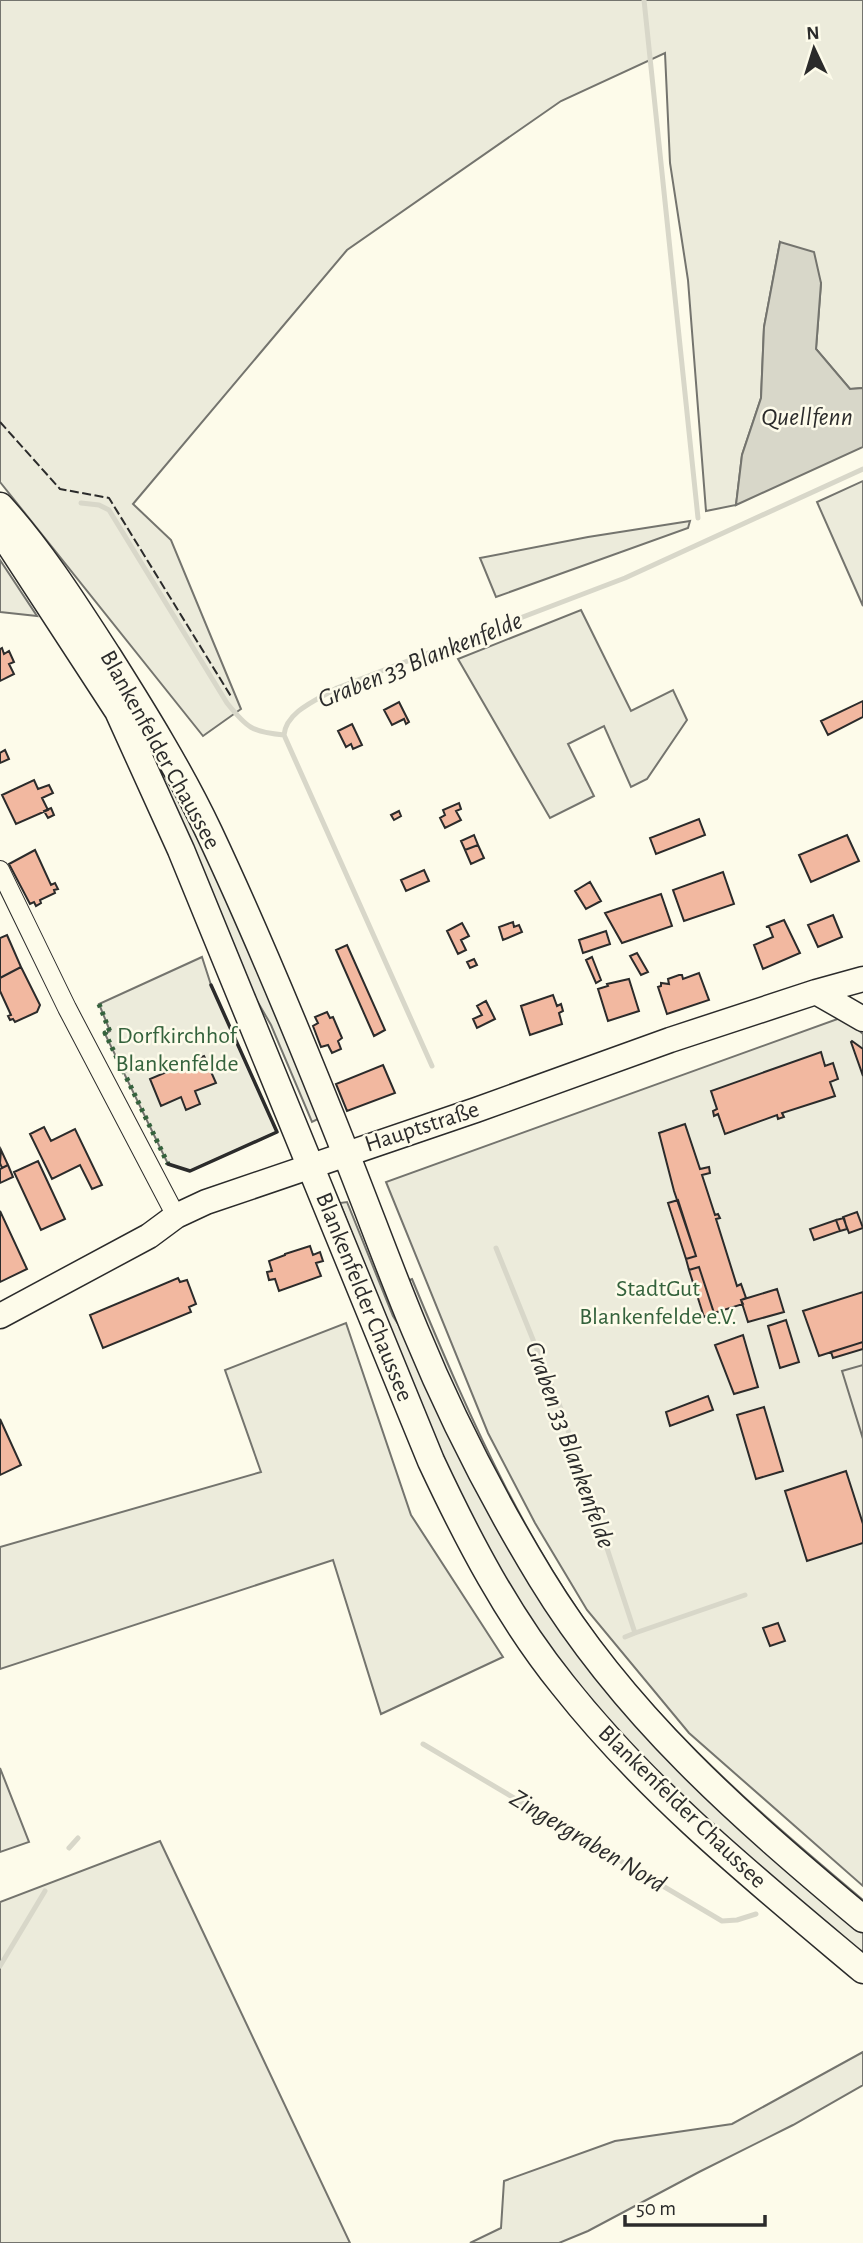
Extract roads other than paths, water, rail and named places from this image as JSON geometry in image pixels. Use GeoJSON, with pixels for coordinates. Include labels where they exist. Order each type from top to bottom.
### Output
{"type":"FeatureCollection","features":[{"type":"Feature","properties":{"kind":"main road","name":"Blankenfelder Chaussee"},"geometry":{"type":"LineString","coordinates":[[0,506],[25,536],[82,616],[172,761],[207,829],[265,958],[346,1152],[417,1334],[467,1442],[521,1545],[570,1623],[626,1697],[669,1745],[766,1837],[863,1919]]}},
{"type":"Feature","properties":{"kind":"main road","name":"Blankenfelder Chaussee"},"geometry":{"type":"LineString","coordinates":[[0,530],[118,711],[181,850],[431,1461],[464,1531],[506,1605],[561,1684],[618,1751],[718,1846],[863,1970]]}},
{"type":"Feature","properties":{"kind":"street"},"geometry":{"type":"LineString","coordinates":[[0,870],[67,1008],[176,1216]]}},
{"type":"Feature","properties":{"kind":"street","name":"Hauptstraße"},"geometry":{"type":"LineString","coordinates":[[0,1316],[149,1236],[176,1216],[206,1202],[659,1044],[863,979]]}},
{"type":"Feature","properties":{"kind":"street"},"geometry":{"type":"LineString","coordinates":[[816,992],[863,1019]]}},
{"type":"Feature","properties":{"kind":"water","name":"Quellfenn"},"geometry":{"type":"Polygon","coordinates":[[[780,242],[814,252],[821,283],[816,349],[850,389],[863,388],[863,447],[736,505],[742,455],[761,398],[764,327],[780,242]]]}},
{"type":"Feature","properties":{"kind":"waterway"},"geometry":{"type":"LineString","coordinates":[[644,0],[698,518]]}},
{"type":"Feature","properties":{"kind":"waterway","name":"Graben 33 Blankenfelde"},"geometry":{"type":"LineString","coordinates":[[432,1066],[284,735],[291,719],[304,707],[337,688],[625,578],[863,469]]}},
{"type":"Feature","properties":{"kind":"waterway"},"geometry":{"type":"LineString","coordinates":[[81,503],[99,505],[109,510],[227,703],[251,727],[284,735]]}},
{"type":"Feature","properties":{"kind":"waterway","name":"Graben 33 Blankenfelde"},"geometry":{"type":"LineString","coordinates":[[496,1248],[561,1409],[635,1633],[625,1637]]}},
{"type":"Feature","properties":{"kind":"waterway"},"geometry":{"type":"LineString","coordinates":[[635,1633],[745,1595]]}},
{"type":"Feature","properties":{"kind":"waterway","name":"Zingergraben Nord"},"geometry":{"type":"LineString","coordinates":[[423,1744],[722,1921],[756,1914]]}},
{"type":"Feature","properties":{"kind":"waterway","name":"Zingergraben Nord"},"geometry":{"type":"LineString","coordinates":[[69,1848],[78,1838]]}},
{"type":"Feature","properties":{"kind":"waterway","name":"Zingergraben Nord"},"geometry":{"type":"LineString","coordinates":[[0,1966],[45,1891]]}},
{"type":"Feature","properties":{"kind":"park label","name":"Dorfkirchhof Blankenfelde"},"geometry":{"type":"Point","coordinates":[177,1050]}},
{"type":"Feature","properties":{"kind":"park label","name":"StadtGut Blankenfelde e.V."},"geometry":{"type":"Point","coordinates":[658,1303]}}]}
